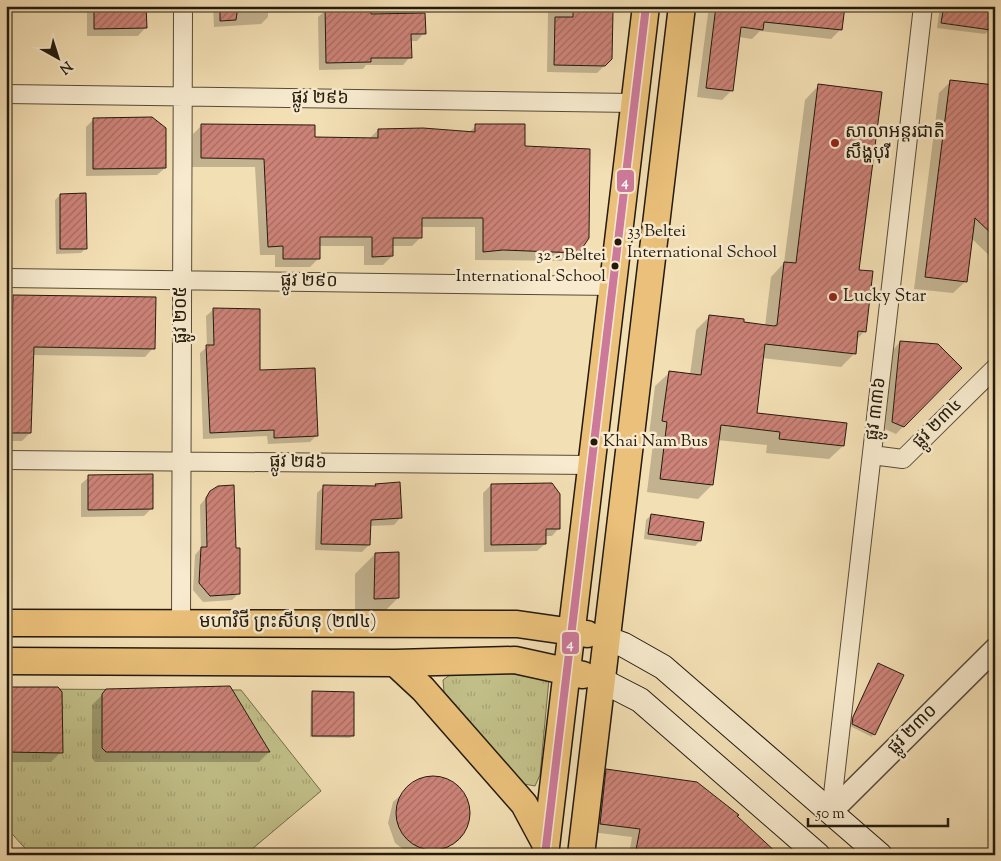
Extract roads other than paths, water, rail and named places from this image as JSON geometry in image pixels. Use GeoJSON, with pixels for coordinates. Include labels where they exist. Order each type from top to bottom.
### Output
{"type":"FeatureCollection","features":[{"type":"Feature","properties":{"kind":"main road"},"geometry":{"type":"LineString","coordinates":[[545,850],[646,6]]}},
{"type":"Feature","properties":{"kind":"main road"},"geometry":{"type":"LineString","coordinates":[[581,855],[682,6]]}},
{"type":"Feature","properties":{"kind":"main road","name":"មហាវិថី ព្រះសីហនុ (២៧៤)"},"geometry":{"type":"LineString","coordinates":[[6,622],[517,624],[606,638]]}},
{"type":"Feature","properties":{"kind":"main road"},"geometry":{"type":"LineString","coordinates":[[606,638],[624,644],[662,667],[880,855]]}},
{"type":"Feature","properties":{"kind":"main road"},"geometry":{"type":"LineString","coordinates":[[6,661],[395,662],[515,660],[566,670],[601,680],[640,700],[818,855]]}},
{"type":"Feature","properties":{"kind":"main road"},"geometry":{"type":"LineString","coordinates":[[395,662],[423,689],[524,804],[545,850]]}},
{"type":"Feature","properties":{"kind":"street","name":"ផ្លូវ ២០៥"},"geometry":{"type":"LineString","coordinates":[[181,623],[183,6]]}},
{"type":"Feature","properties":{"kind":"street","name":"ផ្លូវ ៣៣៦"},"geometry":{"type":"LineString","coordinates":[[831,812],[923,6]]}},
{"type":"Feature","properties":{"kind":"street","name":"ផ្លូវ ២៩៦"},"geometry":{"type":"LineString","coordinates":[[6,94],[634,103]]}},
{"type":"Feature","properties":{"kind":"street","name":"ផ្លូវ ២៩០"},"geometry":{"type":"LineString","coordinates":[[6,278],[612,286]]}},
{"type":"Feature","properties":{"kind":"street","name":"ផ្លូវ ២៣៤"},"geometry":{"type":"LineString","coordinates":[[872,455],[903,459],[995,368]]}},
{"type":"Feature","properties":{"kind":"street","name":"ផ្លូវ ២៨៦"},"geometry":{"type":"LineString","coordinates":[[6,460],[591,465]]}},
{"type":"Feature","properties":{"kind":"street","name":"ផ្លូវ ២៣០"},"geometry":{"type":"LineString","coordinates":[[831,812],[995,648]]}},
{"type":"Feature","properties":{"kind":"place","name":"សាលាអន្តរជាតិ សឹង្ហបុរី"},"geometry":{"type":"Point","coordinates":[835,143]}},
{"type":"Feature","properties":{"kind":"place","name":"33 Beltei International School"},"geometry":{"type":"Point","coordinates":[618,242]}},
{"type":"Feature","properties":{"kind":"place","name":"32 - Beltei International School"},"geometry":{"type":"Point","coordinates":[615,266]}},
{"type":"Feature","properties":{"kind":"place","name":"Lucky Star"},"geometry":{"type":"Point","coordinates":[833,297]}},
{"type":"Feature","properties":{"kind":"place","name":"Khai Nam Bus"},"geometry":{"type":"Point","coordinates":[594,442]}}]}
